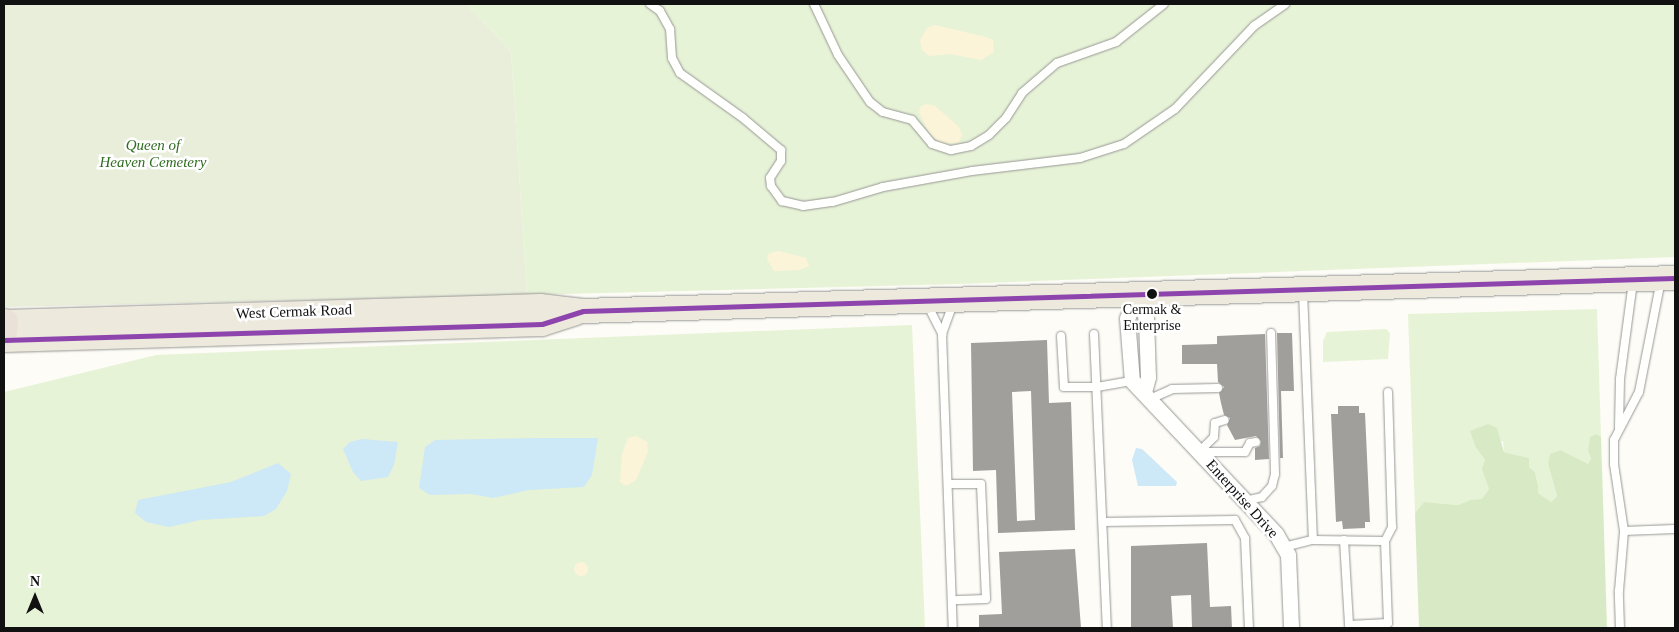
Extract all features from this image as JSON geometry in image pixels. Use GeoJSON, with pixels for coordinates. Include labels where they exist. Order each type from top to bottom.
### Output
{"type":"FeatureCollection","features":[{"type":"Feature","properties":{"kind":"main road","name":"West Cermak Road"},"geometry":{"type":"LineString","coordinates":[[4,329],[540,306],[583,311],[1668,279]]}},
{"type":"Feature","properties":{"kind":"street"},"geometry":{"type":"LineString","coordinates":[[1132,381],[1127,318],[1137,296]]}},
{"type":"Feature","properties":{"kind":"street"},"geometry":{"type":"LineString","coordinates":[[1137,296],[1146,318],[1147,396]]}},
{"type":"Feature","properties":{"kind":"street","name":"Enterprise Drive"},"geometry":{"type":"LineString","coordinates":[[1132,381],[1276,534],[1288,555],[1291,628]]}},
{"type":"Feature","properties":{"kind":"lane"},"geometry":{"type":"LineString","coordinates":[[650,4],[660,11],[670,29],[672,58],[680,74],[780,150],[781,161],[770,178],[771,186],[782,201],[803,206],[833,202],[883,187],[972,171],[1080,158],[1124,144],[1175,109],[1254,26],[1285,4]]}},
{"type":"Feature","properties":{"kind":"lane"},"geometry":{"type":"LineString","coordinates":[[814,4],[838,55],[870,102],[883,112],[912,120],[932,144],[951,150],[971,146],[989,135],[1006,118],[1022,93],[1057,63],[1116,42],[1164,4]]}},
{"type":"Feature","properties":{"kind":"lane"},"geometry":{"type":"LineString","coordinates":[[1620,628],[1619,591],[1624,531],[1614,464],[1614,440],[1619,426],[1640,392],[1668,279]]}},
{"type":"Feature","properties":{"kind":"lane"},"geometry":{"type":"LineString","coordinates":[[1619,426],[1620,379],[1634,280]]}},
{"type":"Feature","properties":{"kind":"lane"},"geometry":{"type":"LineString","coordinates":[[1303,290],[1313,540]]}},
{"type":"Feature","properties":{"kind":"lane"},"geometry":{"type":"LineString","coordinates":[[953,301],[942,334],[954,628]]}},
{"type":"Feature","properties":{"kind":"lane"},"geometry":{"type":"LineString","coordinates":[[925,302],[942,334]]}},
{"type":"Feature","properties":{"kind":"lane"},"geometry":{"type":"LineString","coordinates":[[1245,501],[1262,497],[1272,486],[1275,474],[1271,333]]}},
{"type":"Feature","properties":{"kind":"lane"},"geometry":{"type":"LineString","coordinates":[[1094,334],[1107,628]]}},
{"type":"Feature","properties":{"kind":"lane"},"geometry":{"type":"LineString","coordinates":[[1061,336],[1064,387],[1096,387],[1132,381]]}},
{"type":"Feature","properties":{"kind":"lane"},"geometry":{"type":"LineString","coordinates":[[1147,396],[1172,389],[1218,388]]}},
{"type":"Feature","properties":{"kind":"lane"},"geometry":{"type":"LineString","coordinates":[[1344,540],[1349,625],[1388,623],[1385,540],[1392,527],[1388,392]]}},
{"type":"Feature","properties":{"kind":"lane"},"geometry":{"type":"LineString","coordinates":[[1199,452],[1214,437],[1216,422],[1226,420]]}},
{"type":"Feature","properties":{"kind":"lane"},"geometry":{"type":"LineString","coordinates":[[1199,452],[1246,452],[1250,443],[1256,442]]}},
{"type":"Feature","properties":{"kind":"lane"},"geometry":{"type":"LineString","coordinates":[[948,484],[981,484],[986,599],[952,600]]}},
{"type":"Feature","properties":{"kind":"lane"},"geometry":{"type":"LineString","coordinates":[[1103,522],[1234,520],[1245,538],[1249,628]]}},
{"type":"Feature","properties":{"kind":"lane"},"geometry":{"type":"LineString","coordinates":[[1624,531],[1675,529]]}},
{"type":"Feature","properties":{"kind":"lane"},"geometry":{"type":"LineString","coordinates":[[1284,547],[1313,540],[1385,540]]}},
{"type":"Feature","properties":{"kind":"green space","name":"Queen of Heaven Cemetery"},"geometry":{"type":"Polygon","coordinates":[[[4,4],[466,4],[511,51],[527,295],[4,307],[4,4]]]}},
{"type":"Feature","properties":{"kind":"green space"},"geometry":{"type":"Polygon","coordinates":[[[466,4],[1675,4],[1675,257],[959,284],[527,295],[511,51],[466,4]]]}},
{"type":"Feature","properties":{"kind":"green space"},"geometry":{"type":"Polygon","coordinates":[[[1597,309],[1601,437],[1597,434],[1588,451],[1591,460],[1588,464],[1561,450],[1548,464],[1557,496],[1551,502],[1538,493],[1535,472],[1529,467],[1529,458],[1504,452],[1503,441],[1476,448],[1485,460],[1489,489],[1482,500],[1470,500],[1458,505],[1424,502],[1415,513],[1408,314],[1597,309]]]}},
{"type":"Feature","properties":{"kind":"green space"},"geometry":{"type":"Polygon","coordinates":[[[912,325],[925,628],[4,628],[4,392],[156,355],[912,325]]]}},
{"type":"Feature","properties":{"kind":"green space"},"geometry":{"type":"Polygon","coordinates":[[[1386,329],[1390,333],[1388,359],[1323,362],[1323,341],[1327,332],[1386,329]]]}},
{"type":"Feature","properties":{"kind":"green space"},"geometry":{"type":"Polygon","coordinates":[[[1488,424],[1497,428],[1504,452],[1529,458],[1529,467],[1535,472],[1538,493],[1551,502],[1557,496],[1548,464],[1550,454],[1561,450],[1588,464],[1591,459],[1588,451],[1590,437],[1597,434],[1601,437],[1607,628],[1419,628],[1415,513],[1424,502],[1458,505],[1470,500],[1482,499],[1489,489],[1482,469],[1485,460],[1476,448],[1470,431],[1488,424]]]}},
{"type":"Feature","properties":{"kind":"sand"},"geometry":{"type":"Polygon","coordinates":[[[935,25],[993,40],[994,52],[981,60],[950,54],[929,56],[922,50],[920,40],[927,28],[935,25]]]}},
{"type":"Feature","properties":{"kind":"sand"},"geometry":{"type":"Polygon","coordinates":[[[927,104],[935,106],[958,126],[962,134],[959,143],[941,143],[929,133],[919,112],[921,106],[927,104]]]}},
{"type":"Feature","properties":{"kind":"sand"},"geometry":{"type":"Polygon","coordinates":[[[779,251],[806,258],[809,266],[800,270],[774,271],[767,259],[769,253],[779,251]]]}},
{"type":"Feature","properties":{"kind":"sand"},"geometry":{"type":"Polygon","coordinates":[[[636,436],[647,442],[648,452],[636,480],[626,486],[620,482],[622,454],[628,438],[636,436]]]}},
{"type":"Feature","properties":{"kind":"sand"},"geometry":{"type":"Polygon","coordinates":[[[581,562],[586,564],[588,569],[586,574],[581,576],[576,574],[574,569],[576,564],[581,562]]]}},
{"type":"Feature","properties":{"kind":"water"},"geometry":{"type":"Polygon","coordinates":[[[598,438],[592,475],[584,487],[529,490],[493,498],[471,494],[430,495],[419,488],[425,447],[435,440],[598,438]]]}},
{"type":"Feature","properties":{"kind":"water"},"geometry":{"type":"Polygon","coordinates":[[[362,439],[398,442],[394,465],[388,477],[361,481],[353,472],[343,449],[350,442],[362,439]]]}},
{"type":"Feature","properties":{"kind":"water"},"geometry":{"type":"Polygon","coordinates":[[[1136,448],[1142,449],[1177,482],[1176,486],[1138,486],[1132,460],[1136,448]]]}},
{"type":"Feature","properties":{"kind":"water"},"geometry":{"type":"Polygon","coordinates":[[[278,463],[291,474],[287,491],[276,509],[264,516],[200,520],[169,527],[146,522],[135,513],[138,500],[231,482],[278,463]]]}},
{"type":"Feature","properties":{"kind":"building"},"geometry":{"type":"Polygon","coordinates":[[[1277,333],[1292,333],[1294,391],[1281,391],[1283,458],[1280,458],[1277,333]]]}},
{"type":"Feature","properties":{"kind":"building"},"geometry":{"type":"Polygon","coordinates":[[[1265,334],[1269,459],[1255,460],[1255,448],[1260,446],[1261,441],[1256,436],[1235,440],[1227,425],[1230,418],[1224,415],[1221,403],[1219,393],[1224,387],[1218,382],[1217,364],[1182,364],[1182,345],[1217,344],[1217,336],[1265,334]]]}},
{"type":"Feature","properties":{"kind":"building"},"geometry":{"type":"Polygon","coordinates":[[[1047,340],[1049,403],[1071,402],[1075,530],[998,533],[996,470],[973,471],[971,343],[1047,340]],[[1031,391],[1012,392],[1017,521],[1035,520],[1031,391]]]}},
{"type":"Feature","properties":{"kind":"building"},"geometry":{"type":"Polygon","coordinates":[[[1338,406],[1359,406],[1359,413],[1365,413],[1370,522],[1365,522],[1365,528],[1343,529],[1342,521],[1336,522],[1331,414],[1338,414],[1338,406]]]}},
{"type":"Feature","properties":{"kind":"building"},"geometry":{"type":"Polygon","coordinates":[[[1207,543],[1210,607],[1231,606],[1232,628],[1192,628],[1191,595],[1171,596],[1173,628],[1131,628],[1131,546],[1207,543]]]}},
{"type":"Feature","properties":{"kind":"building"},"geometry":{"type":"Polygon","coordinates":[[[1075,549],[1081,628],[979,628],[979,615],[1002,614],[999,552],[1075,549]]]}},
{"type":"Feature","properties":{"kind":"transit line"},"geometry":{"type":"LineString","coordinates":[[4,340],[542,324],[583,311],[1675,278]]}},
{"type":"Feature","properties":{"kind":"place","name":"Cermak & Enterprise"},"geometry":{"type":"Point","coordinates":[1152,294]}}]}
